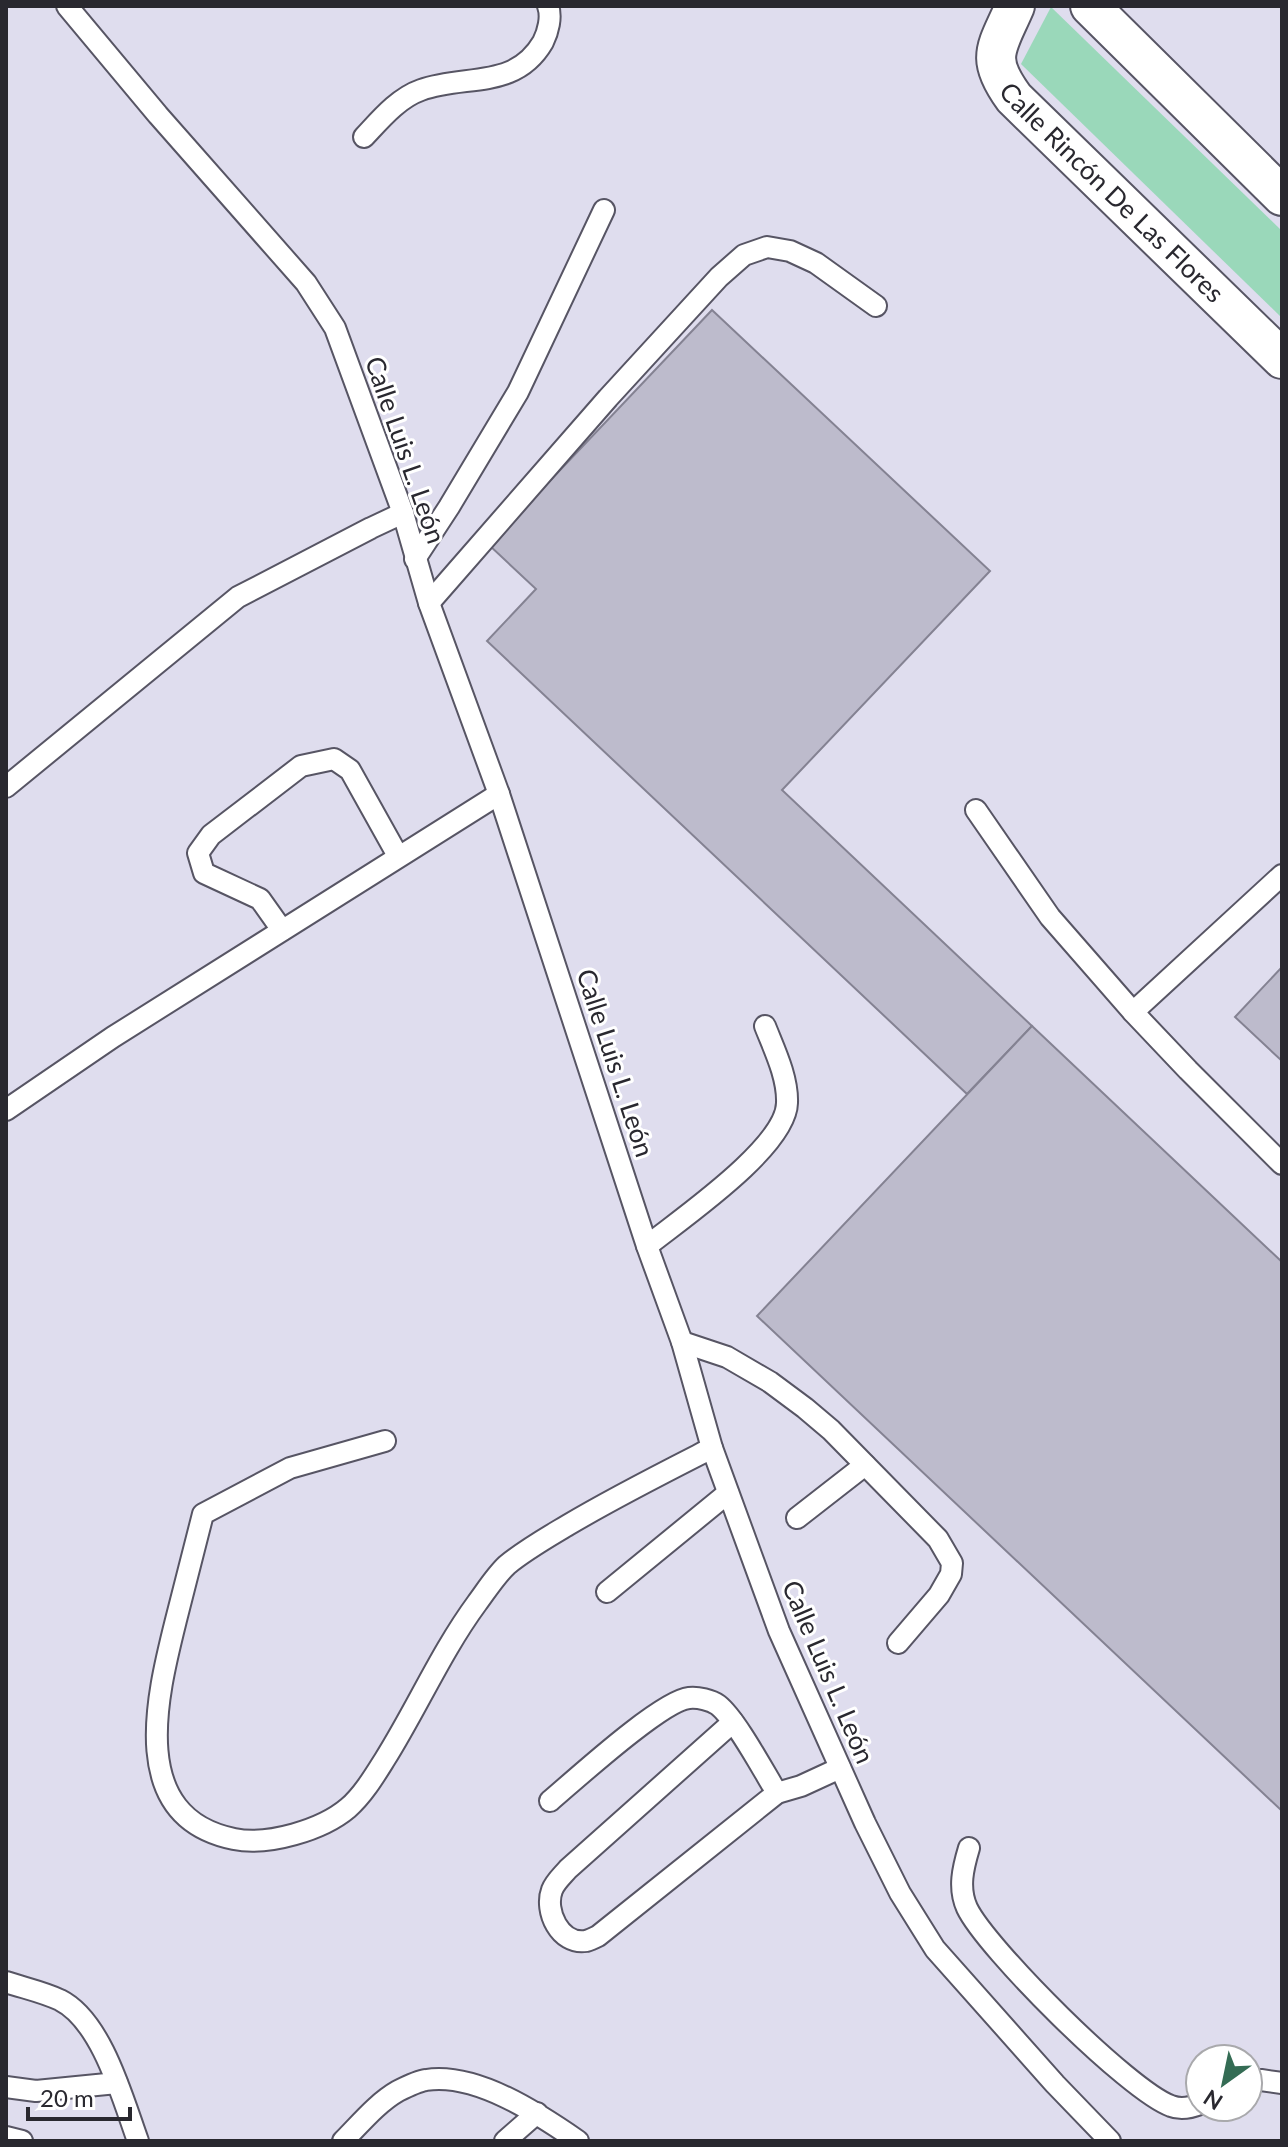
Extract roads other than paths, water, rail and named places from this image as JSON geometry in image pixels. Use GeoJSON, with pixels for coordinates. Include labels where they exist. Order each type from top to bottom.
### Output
{"type":"FeatureCollection","features":[{"type":"Feature","properties":{"kind":"street","name":"Calle Rincón De Las Flores"},"geometry":{"type":"LineString","coordinates":[[1015,6],[997,50],[996,67],[1014,98],[1282,359]]}},
{"type":"Feature","properties":{"kind":"street"},"geometry":{"type":"LineString","coordinates":[[1090,6],[1282,196]]}},
{"type":"Feature","properties":{"kind":"lane","name":"Calle Luis L. León"},"geometry":{"type":"LineString","coordinates":[[67,6],[167,126],[306,283],[335,328],[403,513],[429,603],[499,794],[647,1246],[682,1342],[712,1448],[779,1631],[865,1823],[900,1893],[935,1949],[1110,2141]]}},
{"type":"Feature","properties":{"kind":"lane"},"geometry":{"type":"LineString","coordinates":[[364,137],[394,107],[418,90],[516,71],[535,56],[546,35],[550,12],[548,6]]}},
{"type":"Feature","properties":{"kind":"lane"},"geometry":{"type":"LineString","coordinates":[[415,559],[518,392],[604,210]]}},
{"type":"Feature","properties":{"kind":"lane"},"geometry":{"type":"LineString","coordinates":[[429,603],[628,376],[719,277],[744,255],[767,247],[790,251],[816,263],[876,306]]}},
{"type":"Feature","properties":{"kind":"lane"},"geometry":{"type":"LineString","coordinates":[[6,787],[238,597],[403,513]]}},
{"type":"Feature","properties":{"kind":"lane"},"geometry":{"type":"LineString","coordinates":[[282,930],[260,899],[204,873],[198,853],[211,835],[301,766],[334,759],[350,770],[398,856]]}},
{"type":"Feature","properties":{"kind":"lane"},"geometry":{"type":"LineString","coordinates":[[6,1110],[113,1037],[499,794]]}},
{"type":"Feature","properties":{"kind":"lane"},"geometry":{"type":"LineString","coordinates":[[976,810],[1050,917],[1133,1012],[1282,1164]]}},
{"type":"Feature","properties":{"kind":"lane"},"geometry":{"type":"LineString","coordinates":[[1133,1012],[1282,875]]}},
{"type":"Feature","properties":{"kind":"lane"},"geometry":{"type":"LineString","coordinates":[[647,1246],[764,1149],[779,1129],[787,1104],[783,1077],[765,1026]]}},
{"type":"Feature","properties":{"kind":"lane"},"geometry":{"type":"LineString","coordinates":[[682,1342],[727,1357],[770,1382],[831,1430],[938,1539],[952,1563],[951,1574],[939,1595],[898,1643]]}},
{"type":"Feature","properties":{"kind":"lane"},"geometry":{"type":"LineString","coordinates":[[385,1441],[290,1468],[203,1514],[161,1682],[156,1733],[158,1766],[174,1804],[195,1823],[221,1836],[244,1841],[275,1839],[315,1827],[349,1808],[396,1742],[454,1634],[506,1566],[617,1496],[712,1448]]}},
{"type":"Feature","properties":{"kind":"lane"},"geometry":{"type":"LineString","coordinates":[[797,1518],[865,1465]]}},
{"type":"Feature","properties":{"kind":"lane"},"geometry":{"type":"LineString","coordinates":[[607,1592],[728,1493]]}},
{"type":"Feature","properties":{"kind":"lane"},"geometry":{"type":"LineString","coordinates":[[550,1801],[660,1710],[689,1698],[704,1699],[718,1705],[733,1722],[777,1793]]}},
{"type":"Feature","properties":{"kind":"lane"},"geometry":{"type":"LineString","coordinates":[[733,1722],[555,1884],[550,1893],[551,1916],[562,1933],[584,1942],[598,1936],[777,1793],[840,1768]]}},
{"type":"Feature","properties":{"kind":"lane"},"geometry":{"type":"LineString","coordinates":[[969,1848],[963,1868],[962,1889],[967,1907],[979,1927],[1097,2051],[1157,2100],[1174,2108],[1184,2108]]}},
{"type":"Feature","properties":{"kind":"lane"},"geometry":{"type":"LineString","coordinates":[[6,1982],[62,2001],[82,2018],[98,2042],[117,2083],[138,2141]]}},
{"type":"Feature","properties":{"kind":"lane"},"geometry":{"type":"LineString","coordinates":[[343,2141],[396,2092],[425,2080],[448,2080],[504,2096],[537,2113],[578,2141]]}},
{"type":"Feature","properties":{"kind":"lane"},"geometry":{"type":"LineString","coordinates":[[6,2087],[36,2091],[117,2083]]}},
{"type":"Feature","properties":{"kind":"lane"},"geometry":{"type":"LineString","coordinates":[[505,2141],[537,2113]]}},
{"type":"Feature","properties":{"kind":"lane"},"geometry":{"type":"LineString","coordinates":[[6,2137],[22,2141]]}}]}
